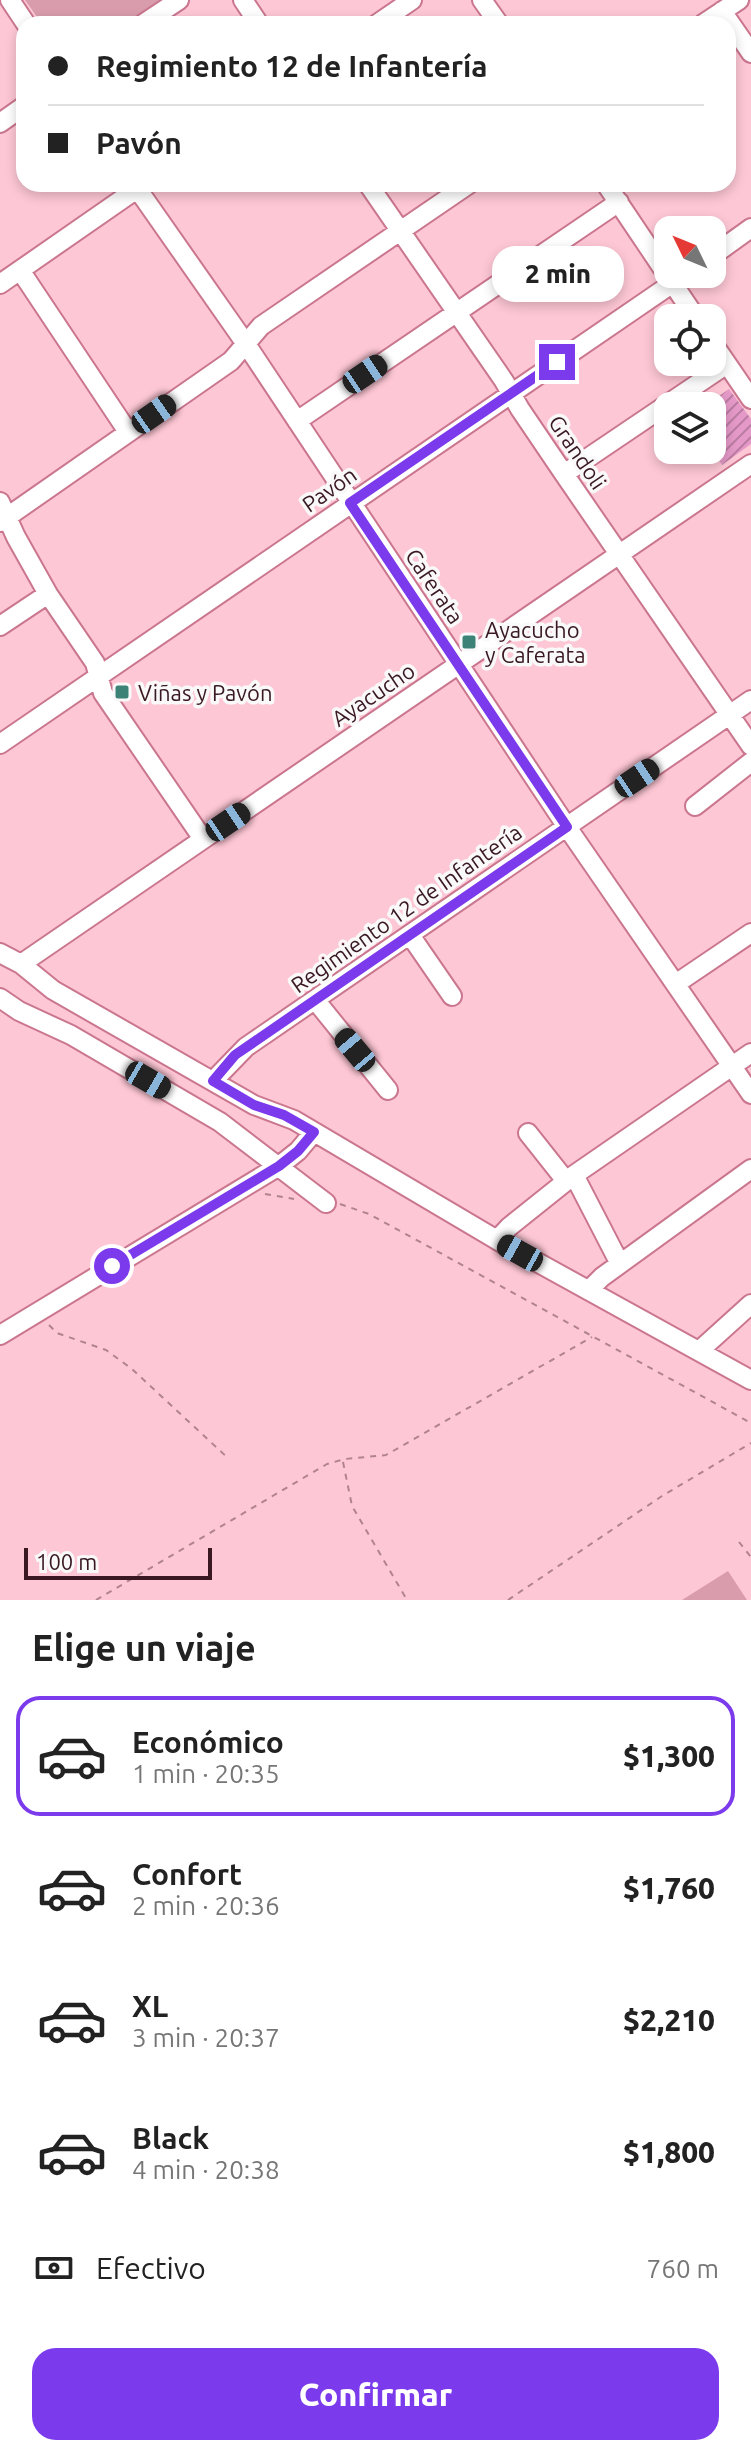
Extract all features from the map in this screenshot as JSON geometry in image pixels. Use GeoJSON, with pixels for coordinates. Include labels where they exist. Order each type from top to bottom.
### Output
{"type":"FeatureCollection","features":[{"type":"Feature","properties":{"kind":"street"},"geometry":{"type":"LineString","coordinates":[[155,16],[179,0]]}},
{"type":"Feature","properties":{"kind":"street"},"geometry":{"type":"LineString","coordinates":[[389,16],[412,0]]}},
{"type":"Feature","properties":{"kind":"street"},"geometry":{"type":"LineString","coordinates":[[715,16],[739,0]]}},
{"type":"Feature","properties":{"kind":"street"},"geometry":{"type":"LineString","coordinates":[[722,11],[725,16]]}},
{"type":"Feature","properties":{"kind":"street"},"geometry":{"type":"LineString","coordinates":[[736,31],[751,53]]}},
{"type":"Feature","properties":{"kind":"street"},"geometry":{"type":"LineString","coordinates":[[0,284],[130,192]]}},
{"type":"Feature","properties":{"kind":"street","name":"Caferata"},"geometry":{"type":"LineString","coordinates":[[143,192],[567,827],[751,1094]]}},
{"type":"Feature","properties":{"kind":"street","name":"Grandoli"},"geometry":{"type":"LineString","coordinates":[[373,192],[751,746]]}},
{"type":"Feature","properties":{"kind":"street"},"geometry":{"type":"LineString","coordinates":[[203,839],[111,705],[98,678],[95,663],[48,594],[2,513],[231,361],[261,326],[457,192]]}},
{"type":"Feature","properties":{"kind":"street"},"geometry":{"type":"LineString","coordinates":[[612,192],[654,247]]}},
{"type":"Feature","properties":{"kind":"street"},"geometry":{"type":"LineString","coordinates":[[297,421],[619,202]]}},
{"type":"Feature","properties":{"kind":"street"},"geometry":{"type":"LineString","coordinates":[[726,246],[751,228]]}},
{"type":"Feature","properties":{"kind":"street"},"geometry":{"type":"LineString","coordinates":[[20,270],[128,432]]}},
{"type":"Feature","properties":{"kind":"street","name":"Pavón"},"geometry":{"type":"LineString","coordinates":[[0,744],[666,288]]}},
{"type":"Feature","properties":{"kind":"street"},"geometry":{"type":"LineString","coordinates":[[564,474],[727,364],[751,399]]}},
{"type":"Feature","properties":{"kind":"street","name":"Ayacucho"},"geometry":{"type":"LineString","coordinates":[[7,961],[203,839],[751,464]]}},
{"type":"Feature","properties":{"kind":"street"},"geometry":{"type":"LineString","coordinates":[[0,626],[48,594]]}},
{"type":"Feature","properties":{"kind":"street","name":"Regimiento 12 de Infantería"},"geometry":{"type":"LineString","coordinates":[[213,1081],[235,1055],[751,700]]}},
{"type":"Feature","properties":{"kind":"street"},"geometry":{"type":"LineString","coordinates":[[695,806],[751,762]]}},
{"type":"Feature","properties":{"kind":"street"},"geometry":{"type":"LineString","coordinates":[[677,983],[751,933]]}},
{"type":"Feature","properties":{"kind":"street"},"geometry":{"type":"LineString","coordinates":[[410,935],[452,996]]}},
{"type":"Feature","properties":{"kind":"street"},"geometry":{"type":"LineString","coordinates":[[7,961],[254,1105],[284,1115],[497,1240],[751,1380]]}},
{"type":"Feature","properties":{"kind":"street"},"geometry":{"type":"LineString","coordinates":[[0,998],[19,1011],[71,1035],[210,1116],[326,1203]]}},
{"type":"Feature","properties":{"kind":"street"},"geometry":{"type":"LineString","coordinates":[[316,1001],[388,1090]]}},
{"type":"Feature","properties":{"kind":"street"},"geometry":{"type":"LineString","coordinates":[[497,1240],[570,1178],[751,1053]]}},
{"type":"Feature","properties":{"kind":"street"},"geometry":{"type":"LineString","coordinates":[[0,1335],[279,1166],[298,1151],[314,1132]]}},
{"type":"Feature","properties":{"kind":"street"},"geometry":{"type":"LineString","coordinates":[[528,1133],[570,1178],[620,1264]]}},
{"type":"Feature","properties":{"kind":"street"},"geometry":{"type":"LineString","coordinates":[[589,1290],[751,1169]]}},
{"type":"Feature","properties":{"kind":"street"},"geometry":{"type":"LineString","coordinates":[[699,1351],[751,1304]]}},
{"type":"Feature","properties":{"kind":"path"},"geometry":{"type":"LineString","coordinates":[[240,1191],[297,1199]]}},
{"type":"Feature","properties":{"kind":"path"},"geometry":{"type":"LineString","coordinates":[[326,1203],[369,1214],[751,1423]]}},
{"type":"Feature","properties":{"kind":"path"},"geometry":{"type":"LineString","coordinates":[[37,1313],[57,1333],[106,1350],[132,1369],[229,1459]]}},
{"type":"Feature","properties":{"kind":"path"},"geometry":{"type":"LineString","coordinates":[[96,1600],[327,1464],[386,1455],[593,1337]]}},
{"type":"Feature","properties":{"kind":"path"},"geometry":{"type":"LineString","coordinates":[[508,1600],[662,1496],[751,1443]]}},
{"type":"Feature","properties":{"kind":"path"},"geometry":{"type":"LineString","coordinates":[[342,1460],[352,1506],[407,1600]]}},
{"type":"Feature","properties":{"kind":"path"},"geometry":{"type":"LineString","coordinates":[[739,1542],[751,1557]]}},
{"type":"Feature","properties":{"kind":"shaded area"},"geometry":{"type":"Polygon","coordinates":[[[25,0],[164,0],[141,16],[36,16],[25,0]]]}},
{"type":"Feature","properties":{"kind":"shaded area"},"geometry":{"type":"Polygon","coordinates":[[[728,1571],[747,1600],[682,1600],[728,1571]]]}},
{"type":"Feature","properties":{"kind":"building"},"geometry":{"type":"Polygon","coordinates":[[[729,389],[751,419],[751,444],[726,462],[726,392],[729,389]]]}},
{"type":"Feature","properties":{"kind":"place","name":"Ayacucho y Caferata"},"geometry":{"type":"Point","coordinates":[469,642]}},
{"type":"Feature","properties":{"kind":"place","name":"Viñas y Pavón"},"geometry":{"type":"Point","coordinates":[122,692]}},
{"type":"Feature","properties":{"kind":"route"},"geometry":{"type":"LineString","coordinates":[[112,1266],[279,1166],[298,1151],[314,1132],[284,1115],[254,1105],[213,1081],[235,1055],[567,827],[350,503],[557,362]]}}]}
